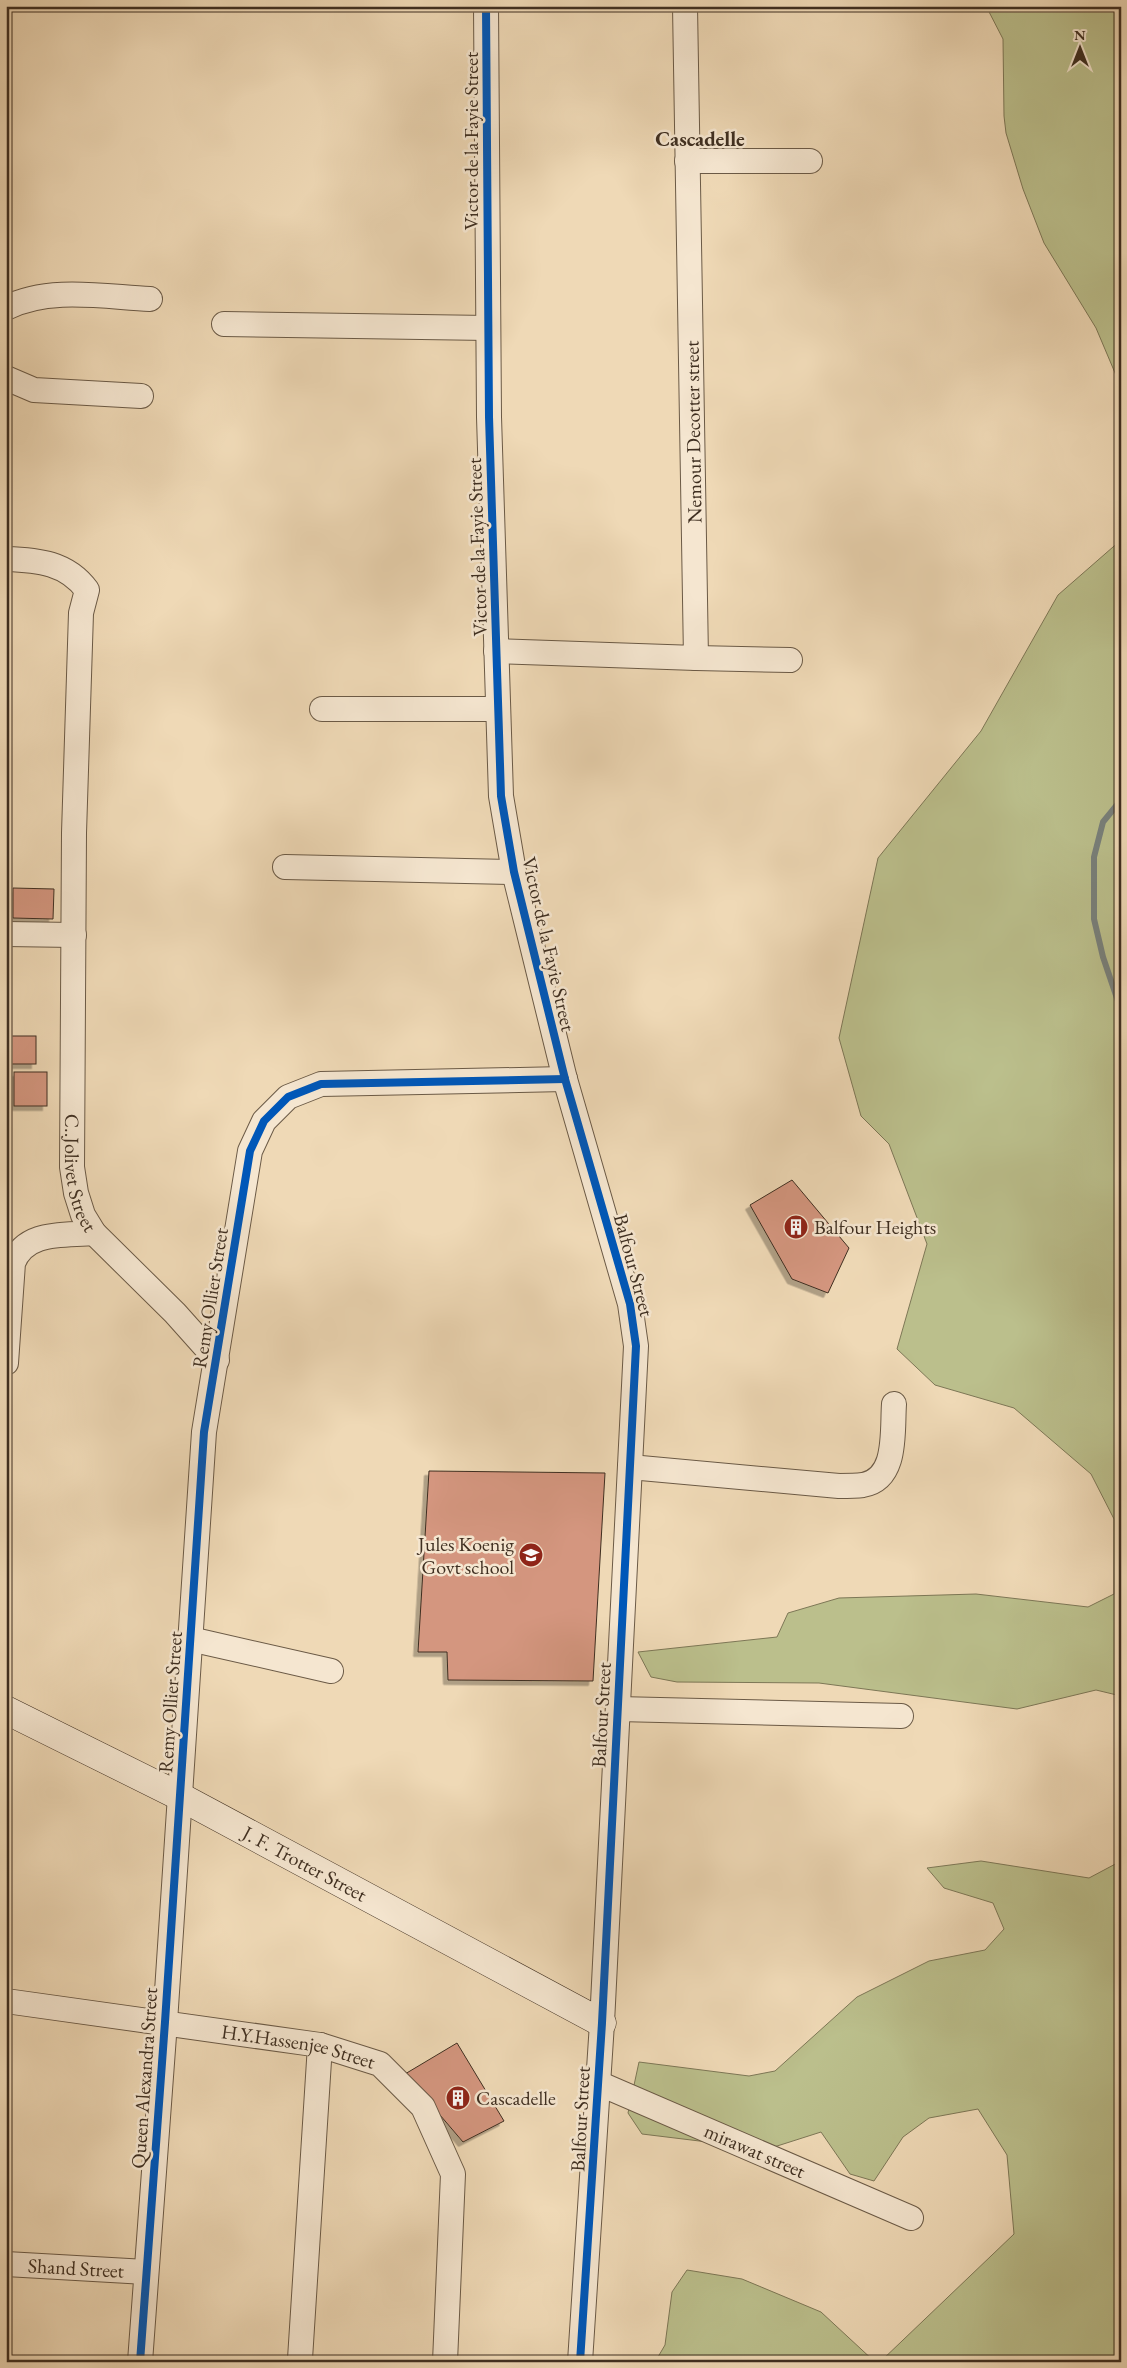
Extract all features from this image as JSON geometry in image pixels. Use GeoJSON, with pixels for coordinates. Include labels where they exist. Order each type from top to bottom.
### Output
{"type":"FeatureCollection","features":[{"type":"Feature","properties":{"kind":"street","name":"Victor de la Fayie Street"},"geometry":{"type":"LineString","coordinates":[[486,6],[488,328],[501,796],[514,872],[565,1079]]}},
{"type":"Feature","properties":{"kind":"street","name":"Nemour Decotter street"},"geometry":{"type":"LineString","coordinates":[[685,6],[696,658]]}},
{"type":"Feature","properties":{"kind":"street"},"geometry":{"type":"LineString","coordinates":[[687,161],[810,161]]}},
{"type":"Feature","properties":{"kind":"street"},"geometry":{"type":"LineString","coordinates":[[6,308],[21,300],[69,295],[150,299]]}},
{"type":"Feature","properties":{"kind":"street"},"geometry":{"type":"LineString","coordinates":[[224,324],[488,328]]}},
{"type":"Feature","properties":{"kind":"street"},"geometry":{"type":"LineString","coordinates":[[6,378],[34,390],[141,396]]}},
{"type":"Feature","properties":{"kind":"street","name":"C..Jolivet Street"},"geometry":{"type":"LineString","coordinates":[[6,559],[24,559],[56,565],[77,577],[87,590],[81,613],[74,833],[72,1167],[76,1193],[83,1215],[94,1234],[175,1313],[217,1360]]}},
{"type":"Feature","properties":{"kind":"street"},"geometry":{"type":"LineString","coordinates":[[496,651],[790,660]]}},
{"type":"Feature","properties":{"kind":"street"},"geometry":{"type":"LineString","coordinates":[[322,709],[498,709]]}},
{"type":"Feature","properties":{"kind":"street"},"geometry":{"type":"LineString","coordinates":[[286,866],[514,872]]}},
{"type":"Feature","properties":{"kind":"street"},"geometry":{"type":"LineString","coordinates":[[6,934],[74,935]]}},
{"type":"Feature","properties":{"kind":"street","name":"Remy Ollier Street"},"geometry":{"type":"LineString","coordinates":[[179,1796],[204,1432],[250,1152],[264,1121],[288,1097],[321,1084],[565,1079]]}},
{"type":"Feature","properties":{"kind":"street","name":"Balfour Street"},"geometry":{"type":"LineString","coordinates":[[565,1079],[630,1304],[636,1346],[602,2024],[580,2362]]}},
{"type":"Feature","properties":{"kind":"street"},"geometry":{"type":"LineString","coordinates":[[6,1363],[13,1263],[18,1252],[26,1244],[38,1239],[94,1234]]}},
{"type":"Feature","properties":{"kind":"street"},"geometry":{"type":"LineString","coordinates":[[630,1467],[839,1486],[864,1485],[882,1475],[890,1458],[894,1404]]}},
{"type":"Feature","properties":{"kind":"street"},"geometry":{"type":"LineString","coordinates":[[190,1639],[331,1671]]}},
{"type":"Feature","properties":{"kind":"street"},"geometry":{"type":"LineString","coordinates":[[618,1709],[901,1716]]}},
{"type":"Feature","properties":{"kind":"street","name":"J. F. Trotter Street"},"geometry":{"type":"LineString","coordinates":[[6,1710],[179,1796],[602,2024]]}},
{"type":"Feature","properties":{"kind":"street","name":"Queen Alexandra Street"},"geometry":{"type":"LineString","coordinates":[[140,2362],[165,2022],[179,1796]]}},
{"type":"Feature","properties":{"kind":"street","name":"H.Y.Hassenjee Street"},"geometry":{"type":"LineString","coordinates":[[6,2001],[320,2045],[380,2064],[423,2106],[453,2174],[444,2362]]}},
{"type":"Feature","properties":{"kind":"street"},"geometry":{"type":"LineString","coordinates":[[300,2359],[320,2045]]}},
{"type":"Feature","properties":{"kind":"street","name":"mirawat street"},"geometry":{"type":"LineString","coordinates":[[598,2083],[911,2218]]}},
{"type":"Feature","properties":{"kind":"street","name":"Shand Street"},"geometry":{"type":"LineString","coordinates":[[6,2264],[146,2272]]}},
{"type":"Feature","properties":{"kind":"green space"},"geometry":{"type":"Polygon","coordinates":[[[986,6],[1121,6],[1121,387],[1096,328],[1044,243],[1023,189],[1006,133],[1003,39],[986,6]]]}},
{"type":"Feature","properties":{"kind":"green space"},"geometry":{"type":"Polygon","coordinates":[[[1121,540],[1121,1696],[1096,1690],[1017,1709],[819,1683],[677,1682],[651,1677],[638,1652],[777,1637],[788,1613],[839,1598],[976,1594],[1088,1607],[1114,1594],[1114,1519],[1091,1474],[1014,1408],[935,1385],[897,1349],[927,1244],[889,1144],[861,1116],[839,1038],[878,858],[981,731],[1058,595],[1121,540]]]}},
{"type":"Feature","properties":{"kind":"green space"},"geometry":{"type":"Polygon","coordinates":[[[981,1861],[1089,1878],[1121,1861],[1121,2362],[880,2362],[1014,2234],[1007,2155],[978,2109],[929,2118],[903,2137],[874,2181],[850,2174],[821,2132],[774,2147],[724,2144],[642,2134],[628,2113],[639,2062],[749,2076],[775,2071],[857,1997],[929,1961],[985,1950],[1004,1929],[993,1903],[944,1888],[927,1868],[981,1861]]]}},
{"type":"Feature","properties":{"kind":"green space"},"geometry":{"type":"Polygon","coordinates":[[[687,2270],[742,2279],[821,2312],[875,2362],[655,2362],[665,2345],[672,2292],[687,2270]]]}},
{"type":"Feature","properties":{"kind":"building"},"geometry":{"type":"Polygon","coordinates":[[[13,888],[54,889],[53,919],[13,918],[13,888]]]}},
{"type":"Feature","properties":{"kind":"building"},"geometry":{"type":"Polygon","coordinates":[[[6,1036],[36,1036],[36,1064],[6,1064],[6,1036]]]}},
{"type":"Feature","properties":{"kind":"building"},"geometry":{"type":"Polygon","coordinates":[[[14,1072],[47,1072],[47,1106],[14,1106],[14,1072]]]}},
{"type":"Feature","properties":{"kind":"building","name":"Balfour Heights"},"geometry":{"type":"Polygon","coordinates":[[[792,1180],[849,1248],[828,1293],[792,1279],[750,1205],[792,1180]]]}},
{"type":"Feature","properties":{"kind":"building"},"geometry":{"type":"Polygon","coordinates":[[[429,1471],[605,1473],[593,1681],[448,1680],[447,1652],[418,1652],[429,1471]]]}},
{"type":"Feature","properties":{"kind":"building","name":"Cascadelle"},"geometry":{"type":"Polygon","coordinates":[[[457,2043],[504,2121],[463,2142],[405,2074],[457,2043]]]}},
{"type":"Feature","properties":{"kind":"waterway"},"geometry":{"type":"LineString","coordinates":[[1121,800],[1103,822],[1094,857],[1094,919],[1103,957],[1121,1010]]}},
{"type":"Feature","properties":{"kind":"cycle path"},"geometry":{"type":"LineString","coordinates":[[486,6],[489,417],[501,796],[514,872],[565,1079],[630,1304],[636,1346],[602,2023],[580,2362]]}},
{"type":"Feature","properties":{"kind":"cycle path"},"geometry":{"type":"LineString","coordinates":[[140,2362],[165,2022],[204,1432],[250,1151],[264,1121],[288,1097],[321,1084],[565,1079]]}},
{"type":"Feature","properties":{"kind":"place","name":"Balfour Heights"},"geometry":{"type":"Point","coordinates":[796,1227]}},
{"type":"Feature","properties":{"kind":"place","name":"Jules Koenig Govt school"},"geometry":{"type":"Point","coordinates":[531,1555]}},
{"type":"Feature","properties":{"kind":"place","name":"Cascadelle"},"geometry":{"type":"Point","coordinates":[458,2098]}},
{"type":"Feature","properties":{"kind":"district","name":"Cascadelle"},"geometry":{"type":"Point","coordinates":[700,138]}}]}
